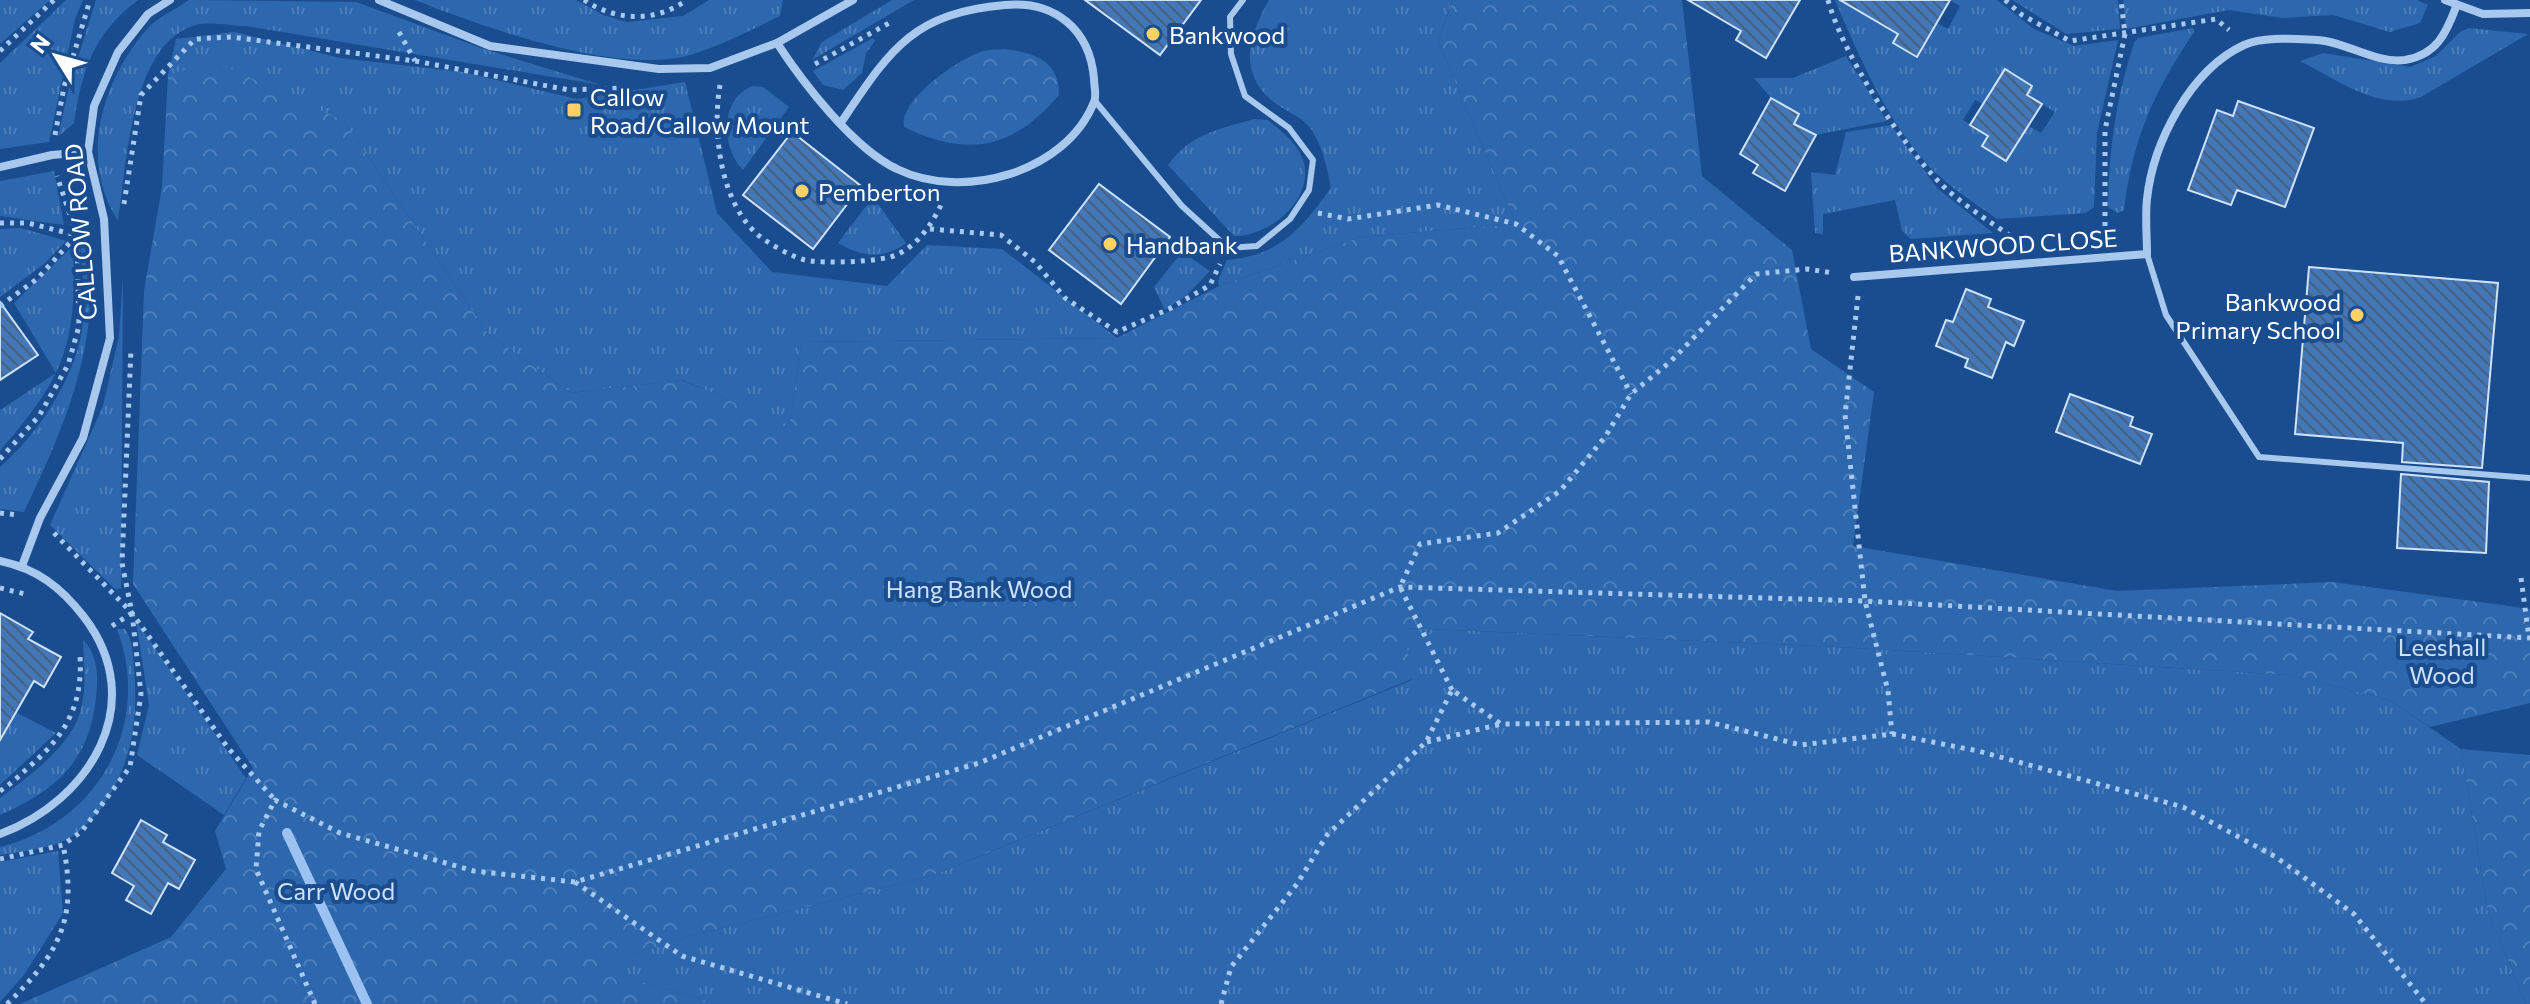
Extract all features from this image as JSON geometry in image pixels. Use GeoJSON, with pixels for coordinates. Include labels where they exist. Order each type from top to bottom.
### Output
{"type":"FeatureCollection","features":[{"type":"Feature","properties":{"kind":"street","name":"CALLOW ROAD"},"geometry":{"type":"LineString","coordinates":[[22,566],[40,518],[83,438],[110,338],[104,219],[88,152],[94,106],[118,52],[148,14],[170,0]]}},
{"type":"Feature","properties":{"kind":"street"},"geometry":{"type":"LineString","coordinates":[[379,0],[490,46],[659,69],[710,68],[777,43],[837,3],[853,0]]}},
{"type":"Feature","properties":{"kind":"street"},"geometry":{"type":"LineString","coordinates":[[2445,0],[2456,7],[2483,14],[2530,13]]}},
{"type":"Feature","properties":{"kind":"street"},"geometry":{"type":"LineString","coordinates":[[777,43],[797,74],[861,144],[897,170],[952,182],[1007,177],[1048,158],[1075,132],[1095,101],[1092,56],[1071,21],[1023,3],[967,8],[918,30],[888,54],[842,121]]}},
{"type":"Feature","properties":{"kind":"street"},"geometry":{"type":"LineString","coordinates":[[2245,44],[2320,40],[2402,60],[2429,52],[2445,36],[2456,7]]}},
{"type":"Feature","properties":{"kind":"street","name":"BANKWOOD CLOSE"},"geometry":{"type":"LineString","coordinates":[[1857,277],[2147,254],[2147,199],[2161,147],[2183,104],[2206,70],[2245,44]]}},
{"type":"Feature","properties":{"kind":"street"},"geometry":{"type":"LineString","coordinates":[[0,167],[52,155],[88,152]]}},
{"type":"Feature","properties":{"kind":"street"},"geometry":{"type":"LineString","coordinates":[[0,561],[22,566],[50,581],[98,635],[105,652],[114,700],[101,747],[69,793],[31,822],[0,834]]}},
{"type":"Feature","properties":{"kind":"lane"},"geometry":{"type":"LineString","coordinates":[[1095,101],[1182,206],[1228,248],[1257,246],[1290,219],[1309,190],[1313,160],[1289,128],[1245,96],[1231,54],[1230,17],[1243,0]]}},
{"type":"Feature","properties":{"kind":"lane"},"geometry":{"type":"LineString","coordinates":[[2147,254],[2166,315],[2259,457],[2530,478]]}},
{"type":"Feature","properties":{"kind":"path"},"geometry":{"type":"LineString","coordinates":[[0,51],[54,0]]}},
{"type":"Feature","properties":{"kind":"path"},"geometry":{"type":"LineString","coordinates":[[0,459],[39,416],[68,365],[79,326],[77,236],[52,155],[64,87],[90,0]]}},
{"type":"Feature","properties":{"kind":"path"},"geometry":{"type":"LineString","coordinates":[[584,0],[603,13],[640,19],[687,0]]}},
{"type":"Feature","properties":{"kind":"path"},"geometry":{"type":"LineString","coordinates":[[1828,0],[1852,56],[1900,134],[1940,183],[2045,261]]}},
{"type":"Feature","properties":{"kind":"path"},"geometry":{"type":"LineString","coordinates":[[2005,0],[2022,15],[2070,41],[2216,19],[2245,44]]}},
{"type":"Feature","properties":{"kind":"path"},"geometry":{"type":"LineString","coordinates":[[2106,257],[2105,130],[2125,34],[2121,0]]}},
{"type":"Feature","properties":{"kind":"path"},"geometry":{"type":"LineString","coordinates":[[797,74],[903,16]]}},
{"type":"Feature","properties":{"kind":"path"},"geometry":{"type":"LineString","coordinates":[[124,207],[141,95],[195,39],[231,37],[415,61],[569,90],[630,88],[659,69]]}},
{"type":"Feature","properties":{"kind":"path"},"geometry":{"type":"LineString","coordinates":[[725,62],[718,97],[719,144],[731,197],[757,234],[805,260],[850,260],[896,255],[930,229],[952,182]]}},
{"type":"Feature","properties":{"kind":"path"},"geometry":{"type":"LineString","coordinates":[[1296,209],[1348,219],[1438,205],[1516,224],[1558,256],[1631,394]]}},
{"type":"Feature","properties":{"kind":"path"},"geometry":{"type":"LineString","coordinates":[[0,306],[37,279],[77,236],[104,219]]}},
{"type":"Feature","properties":{"kind":"path"},"geometry":{"type":"LineString","coordinates":[[0,223],[28,223],[77,236]]}},
{"type":"Feature","properties":{"kind":"path"},"geometry":{"type":"LineString","coordinates":[[930,229],[1001,235],[1035,262],[1065,298],[1117,332],[1169,309],[1210,285],[1228,248]]}},
{"type":"Feature","properties":{"kind":"path"},"geometry":{"type":"LineString","coordinates":[[1400,587],[1420,544],[1498,533],[1560,491],[1605,437],[1631,394],[1670,362],[1756,274],[1807,269],[1857,277],[1845,415],[1865,601],[1888,691],[1892,734]]}},
{"type":"Feature","properties":{"kind":"path"},"geometry":{"type":"LineString","coordinates":[[0,859],[63,845],[82,831],[104,807],[130,767],[141,694],[132,613],[122,563],[131,347]]}},
{"type":"Feature","properties":{"kind":"path"},"geometry":{"type":"LineString","coordinates":[[0,513],[40,518],[132,613],[228,748],[275,800],[340,833],[474,871],[575,882],[979,763],[1400,587],[1865,601],[2530,638],[2521,578]]}},
{"type":"Feature","properties":{"kind":"path"},"geometry":{"type":"LineString","coordinates":[[1400,587],[1452,690],[1501,724]]}},
{"type":"Feature","properties":{"kind":"path"},"geometry":{"type":"LineString","coordinates":[[0,588],[35,597]]}},
{"type":"Feature","properties":{"kind":"path"},"geometry":{"type":"LineString","coordinates":[[0,791],[50,748],[74,717],[82,681],[80,649]]}},
{"type":"Feature","properties":{"kind":"path"},"geometry":{"type":"LineString","coordinates":[[1221,1004],[1231,967],[1297,884],[1327,835],[1426,742],[1452,690]]}},
{"type":"Feature","properties":{"kind":"path"},"geometry":{"type":"LineString","coordinates":[[1426,742],[1501,724],[1709,722],[1801,745],[1892,734],[1978,751],[2183,807],[2276,857],[2354,914],[2426,1004]]}},
{"type":"Feature","properties":{"kind":"path"},"geometry":{"type":"LineString","coordinates":[[275,800],[259,831],[256,869],[315,1004]]}},
{"type":"Feature","properties":{"kind":"path"},"geometry":{"type":"LineString","coordinates":[[7,1004],[53,949],[68,915],[71,884],[63,845]]}},
{"type":"Feature","properties":{"kind":"path"},"geometry":{"type":"LineString","coordinates":[[575,882],[682,956],[855,1004]]}},
{"type":"Feature","properties":{"kind":"green space"},"geometry":{"type":"Polygon","coordinates":[[[0,0],[50,0],[0,44],[0,0]]]}},
{"type":"Feature","properties":{"kind":"green space"},"geometry":{"type":"Polygon","coordinates":[[[66,0],[83,0],[75,19],[49,142],[0,149],[0,63],[66,0]]]}},
{"type":"Feature","properties":{"kind":"green space"},"geometry":{"type":"Polygon","coordinates":[[[96,0],[138,0],[100,40],[86,70],[74,123],[58,137],[69,87],[96,0]]]}},
{"type":"Feature","properties":{"kind":"green space"},"geometry":{"type":"Polygon","coordinates":[[[189,0],[356,2],[484,49],[601,85],[246,26],[196,25],[174,36],[157,55],[145,80],[129,139],[118,221],[106,197],[99,172],[98,146],[108,96],[118,71],[148,28],[189,0]]]}},
{"type":"Feature","properties":{"kind":"green space"},"geometry":{"type":"Polygon","coordinates":[[[415,0],[576,0],[603,15],[627,22],[683,16],[709,0],[783,0],[780,16],[758,27],[702,51],[660,60],[626,59],[551,46],[415,0]]]}},
{"type":"Feature","properties":{"kind":"green space"},"geometry":{"type":"Polygon","coordinates":[[[892,0],[914,0],[812,60],[822,42],[892,0]]]}},
{"type":"Feature","properties":{"kind":"green space"},"geometry":{"type":"Polygon","coordinates":[[[1269,0],[1453,0],[1438,41],[1516,224],[1361,237],[1219,286],[1218,281],[1227,260],[1261,252],[1288,238],[1331,188],[1322,150],[1311,129],[1271,100],[1260,88],[1250,64],[1252,39],[1269,0]]]}},
{"type":"Feature","properties":{"kind":"green space","name":"Hang Bank Wood"},"geometry":{"type":"Polygon","coordinates":[[[1453,0],[1682,0],[1702,176],[1792,250],[1811,349],[1874,392],[1853,546],[2117,591],[2333,582],[2530,609],[2530,703],[2430,727],[2390,700],[2290,675],[1839,647],[1404,628],[1412,679],[931,876],[690,936],[594,968],[720,1004],[20,1004],[171,937],[226,869],[215,831],[253,768],[133,584],[144,291],[162,187],[168,75],[214,61],[344,121],[488,334],[571,393],[681,380],[789,425],[802,342],[1117,338],[1219,286],[1361,237],[1516,224],[1438,41],[1453,0]]]}},
{"type":"Feature","properties":{"kind":"green space"},"geometry":{"type":"Polygon","coordinates":[[[1835,0],[1879,0],[1898,34],[1893,43],[1916,57],[1937,23],[1948,29],[1960,6],[1950,0],[1997,0],[2034,29],[2074,46],[2118,40],[2097,133],[2094,207],[2086,213],[1997,219],[1948,184],[1917,152],[1889,112],[1835,0]],[[2005,69],[1983,104],[1975,100],[1963,120],[1988,136],[1982,146],[2006,161],[2029,126],[2041,133],[2055,112],[2027,95],[2032,86],[2005,69]]]}},
{"type":"Feature","properties":{"kind":"green space"},"geometry":{"type":"Polygon","coordinates":[[[2012,0],[2118,0],[2120,29],[2066,34],[2012,0]]]}},
{"type":"Feature","properties":{"kind":"green space"},"geometry":{"type":"Polygon","coordinates":[[[2123,0],[2417,0],[2428,5],[2420,23],[2390,32],[2333,15],[2282,18],[2229,10],[2126,29],[2123,0]]]}},
{"type":"Feature","properties":{"kind":"green space"},"geometry":{"type":"Polygon","coordinates":[[[2193,28],[2194,32],[2167,75],[2147,116],[2133,160],[2124,210],[2118,213],[2108,207],[2110,165],[2118,104],[2134,43],[2138,38],[2193,28]]]}},
{"type":"Feature","properties":{"kind":"green space"},"geometry":{"type":"Polygon","coordinates":[[[2469,28],[2528,34],[2421,97],[2405,100],[2374,97],[2300,61],[2323,53],[2410,67],[2436,56],[2460,32],[2469,28]]]}},
{"type":"Feature","properties":{"kind":"green space"},"geometry":{"type":"Polygon","coordinates":[[[235,32],[340,58],[463,72],[577,99],[685,82],[717,213],[772,272],[887,286],[927,245],[1002,249],[1117,338],[802,342],[789,426],[682,380],[571,393],[488,334],[344,121],[168,75],[176,39],[235,32]]]}},
{"type":"Feature","properties":{"kind":"green space"},"geometry":{"type":"Polygon","coordinates":[[[873,38],[875,41],[866,53],[862,73],[843,90],[823,85],[813,71],[873,38]]]}},
{"type":"Feature","properties":{"kind":"green space"},"geometry":{"type":"Polygon","coordinates":[[[1005,49],[1043,60],[1050,66],[1058,83],[1059,95],[1024,127],[1007,137],[969,145],[927,137],[904,127],[910,105],[931,83],[980,52],[1005,49]]]}},
{"type":"Feature","properties":{"kind":"green space"},"geometry":{"type":"Polygon","coordinates":[[[1846,56],[1887,121],[1815,135],[1794,123],[1799,114],[1771,98],[1754,78],[1793,78],[1846,56]]]}},
{"type":"Feature","properties":{"kind":"green space"},"geometry":{"type":"Polygon","coordinates":[[[753,86],[763,87],[789,107],[743,170],[730,149],[727,124],[734,101],[753,86]]]}},
{"type":"Feature","properties":{"kind":"green space"},"geometry":{"type":"Polygon","coordinates":[[[1254,119],[1268,120],[1294,144],[1302,156],[1305,177],[1302,191],[1285,214],[1261,230],[1234,236],[1168,165],[1196,139],[1254,119]]]}},
{"type":"Feature","properties":{"kind":"green space"},"geometry":{"type":"Polygon","coordinates":[[[1891,125],[1937,188],[1993,233],[1911,239],[1902,231],[1895,200],[1823,214],[1823,234],[1815,233],[1811,172],[1835,175],[1846,132],[1891,125]]]}},
{"type":"Feature","properties":{"kind":"green space"},"geometry":{"type":"Polygon","coordinates":[[[54,171],[64,225],[0,216],[0,181],[54,171]]]}},
{"type":"Feature","properties":{"kind":"green space"},"geometry":{"type":"Polygon","coordinates":[[[873,197],[906,243],[889,252],[872,255],[838,243],[873,197]]]}},
{"type":"Feature","properties":{"kind":"green space"},"geometry":{"type":"Polygon","coordinates":[[[21,228],[66,241],[44,264],[0,297],[0,229],[21,228]]]}},
{"type":"Feature","properties":{"kind":"green space"},"geometry":{"type":"Polygon","coordinates":[[[85,232],[90,270],[90,306],[78,376],[54,444],[24,512],[0,509],[0,467],[27,439],[52,405],[78,348],[84,306],[80,235],[85,232]]]}},
{"type":"Feature","properties":{"kind":"green space"},"geometry":{"type":"Polygon","coordinates":[[[73,246],[74,280],[69,335],[56,373],[14,303],[73,246]]]}},
{"type":"Feature","properties":{"kind":"green space"},"geometry":{"type":"Polygon","coordinates":[[[1182,252],[1210,271],[1186,296],[1165,310],[1154,287],[1182,252]]]}},
{"type":"Feature","properties":{"kind":"green space"},"geometry":{"type":"Polygon","coordinates":[[[123,275],[121,589],[115,589],[50,525],[103,406],[119,336],[123,275]]]}},
{"type":"Feature","properties":{"kind":"green space"},"geometry":{"type":"Polygon","coordinates":[[[55,373],[39,401],[0,451],[0,410],[55,373]]]}},
{"type":"Feature","properties":{"kind":"green space"},"geometry":{"type":"Polygon","coordinates":[[[136,621],[246,778],[224,815],[137,755],[149,705],[136,621]]]}},
{"type":"Feature","properties":{"kind":"green space"},"geometry":{"type":"Polygon","coordinates":[[[1403,628],[1839,647],[2290,675],[2390,700],[2461,749],[2488,912],[2526,1004],[720,1004],[593,968],[690,936],[931,876],[1412,680],[1403,628]]]}},
{"type":"Feature","properties":{"kind":"green space"},"geometry":{"type":"Polygon","coordinates":[[[117,629],[125,629],[131,643],[135,693],[132,737],[118,780],[94,817],[77,833],[60,843],[0,855],[0,847],[35,835],[65,816],[90,793],[109,765],[122,734],[128,700],[126,665],[117,629]]]}},
{"type":"Feature","properties":{"kind":"green space"},"geometry":{"type":"Polygon","coordinates":[[[83,640],[93,655],[97,680],[94,711],[81,750],[57,781],[22,805],[0,815],[0,798],[56,751],[79,716],[83,698],[83,640]]]}},
{"type":"Feature","properties":{"kind":"green space"},"geometry":{"type":"Polygon","coordinates":[[[0,704],[56,733],[0,785],[0,704]]]}},
{"type":"Feature","properties":{"kind":"green space","name":"Leeshall Wood"},"geometry":{"type":"Polygon","coordinates":[[[2461,749],[2530,755],[2530,1004],[2526,1004],[2488,912],[2461,749]]]}},
{"type":"Feature","properties":{"kind":"green space"},"geometry":{"type":"Polygon","coordinates":[[[58,851],[63,913],[24,975],[0,1002],[0,862],[58,851]]]}},
{"type":"Feature","properties":{"kind":"building","name":"Bankwood"},"geometry":{"type":"Polygon","coordinates":[[[1085,0],[1201,0],[1160,55],[1085,0]]]}},
{"type":"Feature","properties":{"kind":"building"},"geometry":{"type":"Polygon","coordinates":[[[1688,0],[1800,0],[1766,58],[1736,40],[1741,31],[1688,0]]]}},
{"type":"Feature","properties":{"kind":"building"},"geometry":{"type":"Polygon","coordinates":[[[1840,0],[1950,0],[1917,57],[1893,43],[1898,34],[1840,0]]]}},
{"type":"Feature","properties":{"kind":"building"},"geometry":{"type":"Polygon","coordinates":[[[2005,69],[2032,86],[2027,95],[2042,104],[2006,161],[1982,146],[1988,136],[1970,125],[2005,69]]]}},
{"type":"Feature","properties":{"kind":"building"},"geometry":{"type":"Polygon","coordinates":[[[1771,98],[1799,114],[1794,124],[1816,135],[1785,191],[1753,173],[1758,165],[1740,154],[1771,98]]]}},
{"type":"Feature","properties":{"kind":"building"},"geometry":{"type":"Polygon","coordinates":[[[2238,101],[2314,128],[2285,207],[2237,190],[2231,205],[2188,190],[2217,110],[2233,116],[2238,101]]]}},
{"type":"Feature","properties":{"kind":"building","name":"Pemberton"},"geometry":{"type":"Polygon","coordinates":[[[792,132],[861,186],[813,249],[743,195],[792,132]]]}},
{"type":"Feature","properties":{"kind":"building","name":"Handbank"},"geometry":{"type":"Polygon","coordinates":[[[1099,184],[1170,237],[1121,304],[1049,250],[1099,184]]]}},
{"type":"Feature","properties":{"kind":"building"},"geometry":{"type":"Polygon","coordinates":[[[2309,267],[2498,283],[2482,468],[2402,462],[2403,443],[2295,434],[2309,267]]]}},
{"type":"Feature","properties":{"kind":"building"},"geometry":{"type":"Polygon","coordinates":[[[1966,289],[1991,299],[1988,307],[2024,321],[2014,346],[2006,342],[1992,378],[1965,367],[1968,359],[1936,346],[1946,320],[1953,322],[1966,289]]]}},
{"type":"Feature","properties":{"kind":"building"},"geometry":{"type":"Polygon","coordinates":[[[0,302],[38,355],[0,380],[0,302]]]}},
{"type":"Feature","properties":{"kind":"building"},"geometry":{"type":"Polygon","coordinates":[[[2070,394],[2133,417],[2130,426],[2152,434],[2140,464],[2056,432],[2070,394]]]}},
{"type":"Feature","properties":{"kind":"building"},"geometry":{"type":"Polygon","coordinates":[[[2401,474],[2489,482],[2486,553],[2397,548],[2401,474]]]}},
{"type":"Feature","properties":{"kind":"building"},"geometry":{"type":"Polygon","coordinates":[[[0,613],[33,632],[28,639],[61,657],[44,687],[34,681],[0,740],[0,613]]]}},
{"type":"Feature","properties":{"kind":"building"},"geometry":{"type":"Polygon","coordinates":[[[141,820],[167,835],[163,842],[195,860],[179,889],[168,883],[151,914],[126,900],[134,886],[112,873],[141,820]]]}},
{"type":"Feature","properties":{"kind":"waterway"},"geometry":{"type":"LineString","coordinates":[[287,833],[367,1004]]}},
{"type":"Feature","properties":{"kind":"place","name":"Bankwood"},"geometry":{"type":"Point","coordinates":[1153,34]}},
{"type":"Feature","properties":{"kind":"place","name":"Callow Road/Callow Mount"},"geometry":{"type":"Point","coordinates":[574,110]}},
{"type":"Feature","properties":{"kind":"place","name":"Pemberton"},"geometry":{"type":"Point","coordinates":[802,191]}},
{"type":"Feature","properties":{"kind":"place","name":"Handbank"},"geometry":{"type":"Point","coordinates":[1110,244]}},
{"type":"Feature","properties":{"kind":"place","name":"Bankwood Primary School"},"geometry":{"type":"Point","coordinates":[2357,315]}},
{"type":"Feature","properties":{"kind":"park label","name":"Carr Wood"},"geometry":{"type":"Point","coordinates":[336,890]}}]}
